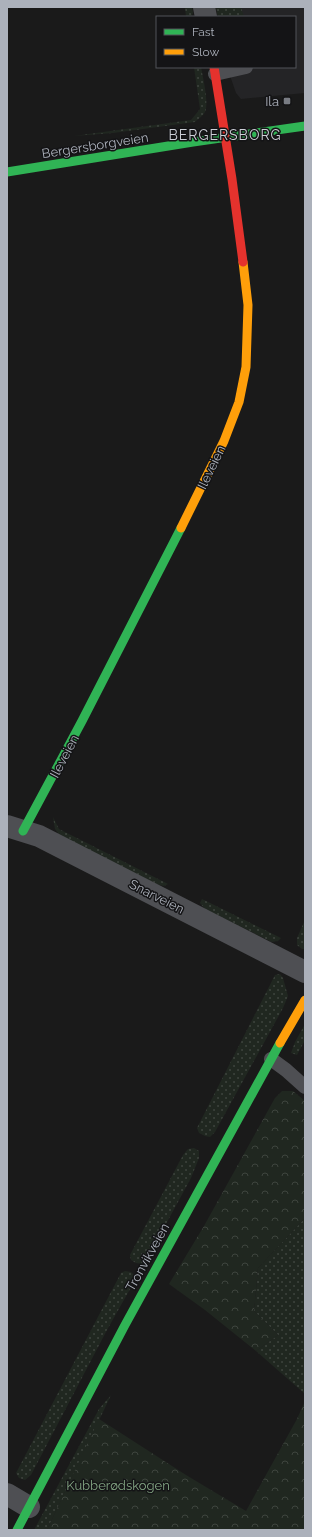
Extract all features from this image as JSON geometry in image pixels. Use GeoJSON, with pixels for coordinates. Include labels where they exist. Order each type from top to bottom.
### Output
{"type":"FeatureCollection","features":[{"type":"Feature","properties":{"kind":"street","name":"Ileveien"},"geometry":{"type":"LineString","coordinates":[[15,829],[82,721],[165,561],[224,441],[239,402],[246,367],[248,305],[226,136],[214,70]]}},
{"type":"Feature","properties":{"kind":"street","name":"Bergersborgveien"},"geometry":{"type":"LineString","coordinates":[[7,172],[226,136],[305,126]]}},
{"type":"Feature","properties":{"kind":"street","name":"Snarveien"},"geometry":{"type":"LineString","coordinates":[[15,829],[46,840],[305,972]]}},
{"type":"Feature","properties":{"kind":"street","name":"Tronvikveien"},"geometry":{"type":"LineString","coordinates":[[17,1530],[118,1338],[270,1059],[305,1000]]}},
{"type":"Feature","properties":{"kind":"street"},"geometry":{"type":"LineString","coordinates":[[7,1494],[29,1507]]}},
{"type":"Feature","properties":{"kind":"lane"},"geometry":{"type":"LineString","coordinates":[[214,70],[235,68]]}},
{"type":"Feature","properties":{"kind":"lane"},"geometry":{"type":"LineString","coordinates":[[270,1059],[286,1070],[305,1087]]}},
{"type":"Feature","properties":{"kind":"shaded area"},"geometry":{"type":"Polygon","coordinates":[[[216,7],[305,7],[305,93],[241,99],[236,93],[227,68],[296,68],[296,16],[218,16],[216,7]]]}},
{"type":"Feature","properties":{"kind":"green space"},"geometry":{"type":"Polygon","coordinates":[[[185,7],[192,7],[193,13],[192,16],[186,16],[185,7]]]}},
{"type":"Feature","properties":{"kind":"green space"},"geometry":{"type":"Polygon","coordinates":[[[216,7],[241,7],[244,16],[218,16],[216,7]]]}},
{"type":"Feature","properties":{"kind":"green space"},"geometry":{"type":"Polygon","coordinates":[[[194,68],[201,68],[206,100],[206,109],[204,113],[195,122],[113,133],[74,136],[191,120],[200,109],[194,68]]]}},
{"type":"Feature","properties":{"kind":"green space"},"geometry":{"type":"Polygon","coordinates":[[[53,817],[59,829],[168,884],[164,886],[156,884],[77,845],[58,833],[55,829],[53,817]]]}},
{"type":"Feature","properties":{"kind":"green space"},"geometry":{"type":"Polygon","coordinates":[[[202,899],[281,938],[278,941],[272,942],[205,909],[200,903],[202,899]]]}},
{"type":"Feature","properties":{"kind":"green space"},"geometry":{"type":"Polygon","coordinates":[[[305,920],[305,949],[302,949],[297,945],[297,938],[305,920]]]}},
{"type":"Feature","properties":{"kind":"green space"},"geometry":{"type":"Polygon","coordinates":[[[280,974],[283,978],[288,996],[283,1008],[215,1132],[210,1137],[205,1136],[199,1133],[197,1128],[275,975],[280,974]]]}},
{"type":"Feature","properties":{"kind":"green space"},"geometry":{"type":"Polygon","coordinates":[[[305,1024],[305,1040],[297,1055],[291,1053],[295,1042],[305,1024]]]}},
{"type":"Feature","properties":{"kind":"green space"},"geometry":{"type":"Polygon","coordinates":[[[282,1091],[293,1091],[305,1101],[305,1218],[258,1268],[254,1311],[278,1335],[256,1351],[205,1310],[169,1284],[204,1226],[275,1098],[282,1091]]]}},
{"type":"Feature","properties":{"kind":"green space"},"geometry":{"type":"Polygon","coordinates":[[[194,1148],[199,1151],[199,1158],[191,1178],[148,1257],[142,1264],[136,1263],[131,1260],[130,1255],[183,1155],[188,1149],[194,1148]]]}},
{"type":"Feature","properties":{"kind":"green space"},"geometry":{"type":"Polygon","coordinates":[[[305,1218],[305,1394],[256,1351],[278,1335],[254,1311],[258,1268],[305,1218]]]}},
{"type":"Feature","properties":{"kind":"green space"},"geometry":{"type":"Polygon","coordinates":[[[125,1271],[131,1272],[135,1276],[134,1282],[107,1330],[31,1475],[25,1480],[19,1478],[16,1473],[121,1273],[125,1271]]]}},
{"type":"Feature","properties":{"kind":"green space"},"geometry":{"type":"Polygon","coordinates":[[[111,1395],[47,1530],[34,1530],[99,1409],[111,1395]]]}},
{"type":"Feature","properties":{"kind":"green space","name":"Kubberødskogen"},"geometry":{"type":"Polygon","coordinates":[[[305,1401],[305,1530],[47,1530],[99,1419],[186,1475],[246,1511],[297,1419],[305,1401]]]}},
{"type":"Feature","properties":{"kind":"traffic: fast"},"geometry":{"type":"LineString","coordinates":[[7,172],[193,142],[305,126]]}},
{"type":"Feature","properties":{"kind":"traffic: fast"},"geometry":{"type":"LineString","coordinates":[[23,831],[82,721],[181,528]]}},
{"type":"Feature","properties":{"kind":"traffic: fast"},"geometry":{"type":"LineString","coordinates":[[17,1530],[125,1325],[280,1043]]}},
{"type":"Feature","properties":{"kind":"traffic: slow"},"geometry":{"type":"LineString","coordinates":[[181,528],[224,441],[239,402],[246,367],[248,305],[243,262]]}},
{"type":"Feature","properties":{"kind":"traffic: slow"},"geometry":{"type":"LineString","coordinates":[[280,1043],[305,1000]]}},
{"type":"Feature","properties":{"kind":"traffic: jam"},"geometry":{"type":"LineString","coordinates":[[214,68],[232,179],[243,262]]}},
{"type":"Feature","properties":{"kind":"place","name":"Ila"},"geometry":{"type":"Point","coordinates":[287,101]}},
{"type":"Feature","properties":{"kind":"district","name":"BERGERSBORG"},"geometry":{"type":"Point","coordinates":[225,135]}}]}
